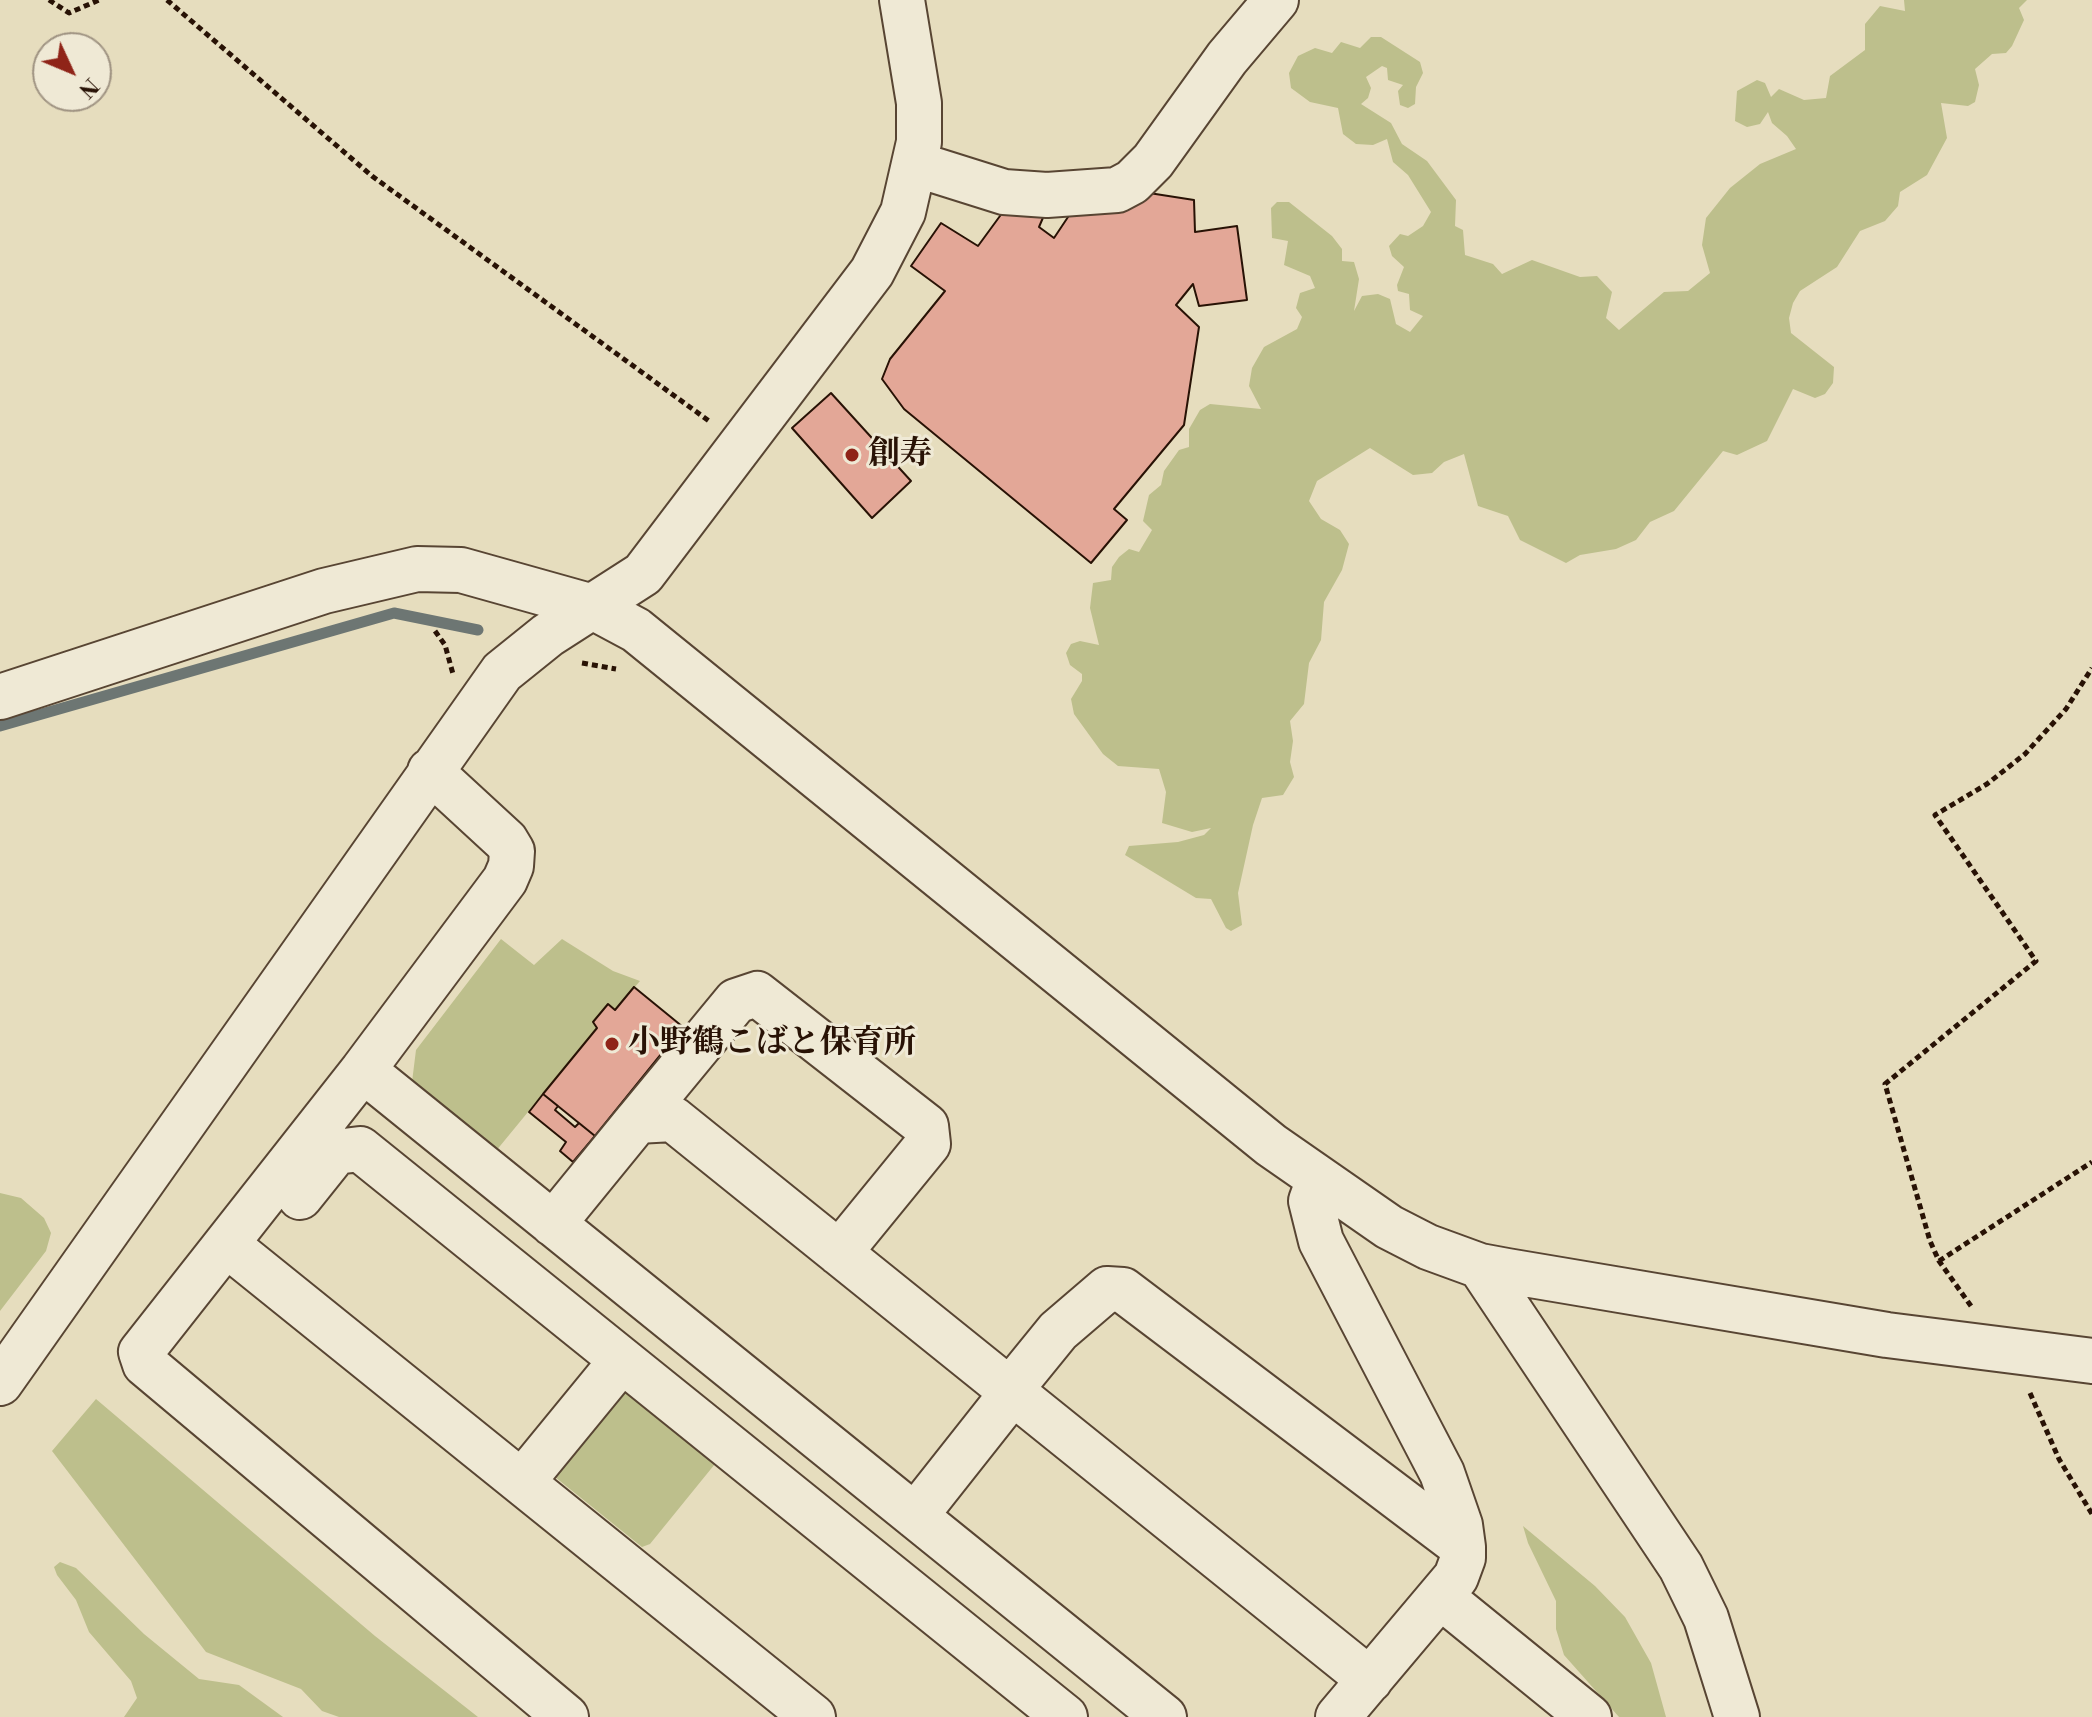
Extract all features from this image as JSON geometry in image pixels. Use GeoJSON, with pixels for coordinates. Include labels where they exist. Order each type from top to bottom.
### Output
{"type":"FeatureCollection","features":[{"type":"Feature","properties":{"kind":"street"},"geometry":{"type":"LineString","coordinates":[[0,1383],[502,672],[538,642],[643,574],[872,272],[903,212],[915,164],[919,103],[902,0]]}},
{"type":"Feature","properties":{"kind":"street"},"geometry":{"type":"LineString","coordinates":[[915,164],[1004,192],[1047,195],[1117,190],[1132,182],[1153,161],[1227,58],[1276,0]]}},
{"type":"Feature","properties":{"kind":"street"},"geometry":{"type":"LineString","coordinates":[[0,697],[324,591],[417,569],[461,570],[593,607],[636,630],[1194,1085],[1319,1179],[1406,1236],[1480,1266],[1887,1335],[2092,1361]]}},
{"type":"Feature","properties":{"kind":"street"},"geometry":{"type":"LineString","coordinates":[[237,1252],[363,1070],[511,866],[512,851],[506,841],[430,771]]}},
{"type":"Feature","properties":{"kind":"street"},"geometry":{"type":"LineString","coordinates":[[553,1224],[736,1001],[757,994],[926,1126],[928,1144],[839,1253]]}},
{"type":"Feature","properties":{"kind":"street"},"geometry":{"type":"LineString","coordinates":[[363,1070],[1164,1717]]}},
{"type":"Feature","properties":{"kind":"street"},"geometry":{"type":"LineString","coordinates":[[637,1121],[673,1119],[1370,1680]]}},
{"type":"Feature","properties":{"kind":"street"},"geometry":{"type":"LineString","coordinates":[[566,1717],[145,1364],[141,1352],[336,1152],[360,1149],[1065,1717]]}},
{"type":"Feature","properties":{"kind":"street"},"geometry":{"type":"LineString","coordinates":[[1319,1179],[1311,1201],[1321,1241],[1442,1473],[1460,1525],[1463,1547],[1461,1567],[1440,1596],[1338,1717]]}},
{"type":"Feature","properties":{"kind":"street"},"geometry":{"type":"LineString","coordinates":[[237,1252],[813,1717]]}},
{"type":"Feature","properties":{"kind":"street"},"geometry":{"type":"LineString","coordinates":[[1480,1266],[1681,1567],[1716,1643],[1737,1717]]}},
{"type":"Feature","properties":{"kind":"street"},"geometry":{"type":"LineString","coordinates":[[915,1516],[1058,1331],[1107,1289],[1123,1290],[1463,1547]]}},
{"type":"Feature","properties":{"kind":"street"},"geometry":{"type":"LineString","coordinates":[[522,1482],[622,1360]]}},
{"type":"Feature","properties":{"kind":"street"},"geometry":{"type":"LineString","coordinates":[[1440,1596],[1589,1717]]}},
{"type":"Feature","properties":{"kind":"path"},"geometry":{"type":"LineString","coordinates":[[49,0],[63,10],[75,13],[99,0]]}},
{"type":"Feature","properties":{"kind":"path"},"geometry":{"type":"LineString","coordinates":[[167,0],[372,176],[743,445]]}},
{"type":"Feature","properties":{"kind":"path"},"geometry":{"type":"LineString","coordinates":[[1976,1313],[1939,1261],[1885,1084],[2036,961],[1935,815],[1987,784],[2025,754],[2066,709],[2092,668]]}},
{"type":"Feature","properties":{"kind":"path"},"geometry":{"type":"LineString","coordinates":[[1939,1261],[2092,1162]]}},
{"type":"Feature","properties":{"kind":"path"},"geometry":{"type":"LineString","coordinates":[[2025,1382],[2059,1459],[2092,1514]]}},
{"type":"Feature","properties":{"kind":"green space"},"geometry":{"type":"Polygon","coordinates":[[[1904,0],[2027,0],[2019,8],[2024,20],[2012,46],[2006,53],[1992,54],[1975,69],[1979,85],[1975,102],[1968,106],[1941,103],[1947,138],[1927,175],[1900,192],[1898,206],[1885,221],[1860,231],[1837,267],[1800,291],[1793,303],[1789,318],[1791,333],[1834,367],[1833,383],[1825,394],[1815,398],[1793,389],[1767,441],[1737,455],[1723,451],[1674,511],[1650,522],[1636,540],[1616,549],[1580,555],[1566,563],[1520,540],[1508,516],[1478,506],[1464,454],[1444,462],[1432,473],[1413,475],[1370,448],[1317,481],[1309,501],[1321,519],[1340,530],[1349,544],[1342,570],[1324,602],[1321,640],[1309,663],[1304,704],[1290,721],[1293,741],[1290,762],[1294,777],[1283,795],[1262,798],[1253,825],[1238,893],[1242,925],[1231,931],[1226,928],[1211,899],[1196,898],[1125,855],[1129,846],[1178,842],[1204,835],[1211,828],[1192,832],[1162,823],[1166,792],[1159,769],[1118,766],[1103,754],[1074,714],[1071,699],[1082,681],[1082,674],[1070,665],[1066,653],[1071,644],[1080,641],[1099,645],[1090,608],[1093,583],[1111,580],[1112,567],[1129,549],[1139,552],[1152,530],[1143,521],[1149,495],[1161,485],[1164,471],[1179,450],[1189,447],[1189,429],[1200,410],[1210,404],[1261,409],[1249,386],[1252,368],[1264,347],[1297,329],[1302,317],[1296,308],[1300,293],[1315,288],[1310,276],[1284,265],[1288,241],[1272,238],[1271,208],[1277,202],[1289,202],[1332,236],[1342,249],[1342,261],[1354,262],[1359,279],[1354,311],[1362,296],[1378,294],[1390,299],[1396,324],[1410,332],[1423,316],[1410,310],[1409,294],[1398,291],[1397,285],[1404,267],[1392,256],[1389,246],[1400,234],[1408,236],[1423,226],[1431,212],[1408,175],[1393,162],[1387,139],[1373,145],[1356,144],[1343,134],[1338,108],[1310,102],[1291,88],[1289,73],[1298,56],[1315,48],[1332,53],[1341,42],[1360,48],[1371,37],[1381,37],[1420,62],[1423,73],[1416,87],[1415,104],[1408,108],[1400,105],[1398,91],[1403,85],[1388,80],[1387,68],[1382,66],[1366,77],[1371,88],[1368,98],[1361,104],[1391,123],[1402,144],[1427,161],[1456,200],[1455,226],[1463,230],[1465,255],[1493,264],[1502,274],[1532,260],[1580,277],[1597,276],[1612,292],[1606,318],[1619,330],[1664,292],[1688,291],[1710,273],[1702,245],[1706,218],[1730,188],[1760,164],[1796,149],[1772,123],[1768,112],[1760,124],[1747,127],[1735,121],[1737,91],[1757,80],[1765,83],[1771,97],[1779,89],[1804,100],[1826,98],[1830,76],[1865,50],[1865,24],[1880,6],[1905,11],[1904,0]]]}},
{"type":"Feature","properties":{"kind":"green space"},"geometry":{"type":"Polygon","coordinates":[[[501,939],[534,965],[562,939],[613,971],[640,981],[615,1010],[608,1004],[593,1022],[597,1028],[491,1157],[412,1082],[416,1050],[501,939]]]}},
{"type":"Feature","properties":{"kind":"green space"},"geometry":{"type":"Polygon","coordinates":[[[0,1193],[21,1198],[44,1218],[51,1233],[46,1251],[0,1311],[0,1193]]]}},
{"type":"Feature","properties":{"kind":"green space"},"geometry":{"type":"Polygon","coordinates":[[[634,1384],[719,1459],[650,1544],[642,1547],[555,1477],[553,1461],[614,1387],[634,1384]]]}},
{"type":"Feature","properties":{"kind":"green space"},"geometry":{"type":"Polygon","coordinates":[[[96,1399],[375,1636],[478,1717],[339,1717],[322,1711],[301,1689],[206,1652],[52,1451],[96,1399]]]}},
{"type":"Feature","properties":{"kind":"green space"},"geometry":{"type":"Polygon","coordinates":[[[1523,1526],[1595,1586],[1625,1617],[1651,1663],[1666,1717],[1619,1717],[1564,1655],[1556,1629],[1556,1601],[1523,1526]]]}},
{"type":"Feature","properties":{"kind":"green space"},"geometry":{"type":"Polygon","coordinates":[[[60,1562],[76,1568],[144,1634],[199,1679],[239,1685],[283,1717],[124,1717],[137,1698],[131,1681],[89,1632],[76,1600],[57,1575],[54,1567],[60,1562]]]}},
{"type":"Feature","properties":{"kind":"building"},"geometry":{"type":"Polygon","coordinates":[[[1085,183],[1194,200],[1195,232],[1237,226],[1247,300],[1199,306],[1193,284],[1176,305],[1199,327],[1184,425],[1114,509],[1127,520],[1091,563],[904,409],[882,379],[890,359],[945,291],[911,266],[941,223],[978,246],[1019,190],[1045,213],[1039,227],[1054,238],[1076,205],[1085,183]]]}},
{"type":"Feature","properties":{"kind":"building","name":"創寿"},"geometry":{"type":"Polygon","coordinates":[[[831,393],[911,481],[872,518],[792,428],[831,393]]]}},
{"type":"Feature","properties":{"kind":"building"},"geometry":{"type":"Polygon","coordinates":[[[634,987],[683,1027],[595,1136],[579,1123],[575,1127],[555,1110],[558,1106],[543,1094],[597,1028],[593,1022],[608,1004],[615,1010],[634,987]]]}},
{"type":"Feature","properties":{"kind":"building"},"geometry":{"type":"Polygon","coordinates":[[[543,1094],[595,1136],[573,1162],[560,1151],[566,1142],[529,1112],[543,1094]]]}},
{"type":"Feature","properties":{"kind":"waterway"},"geometry":{"type":"LineString","coordinates":[[0,726],[394,613],[478,630]]}},
{"type":"Feature","properties":{"kind":"place","name":"創寿"},"geometry":{"type":"Point","coordinates":[852,455]}},
{"type":"Feature","properties":{"kind":"place","name":"小野鶴こばと保育所"},"geometry":{"type":"Point","coordinates":[612,1044]}}]}
